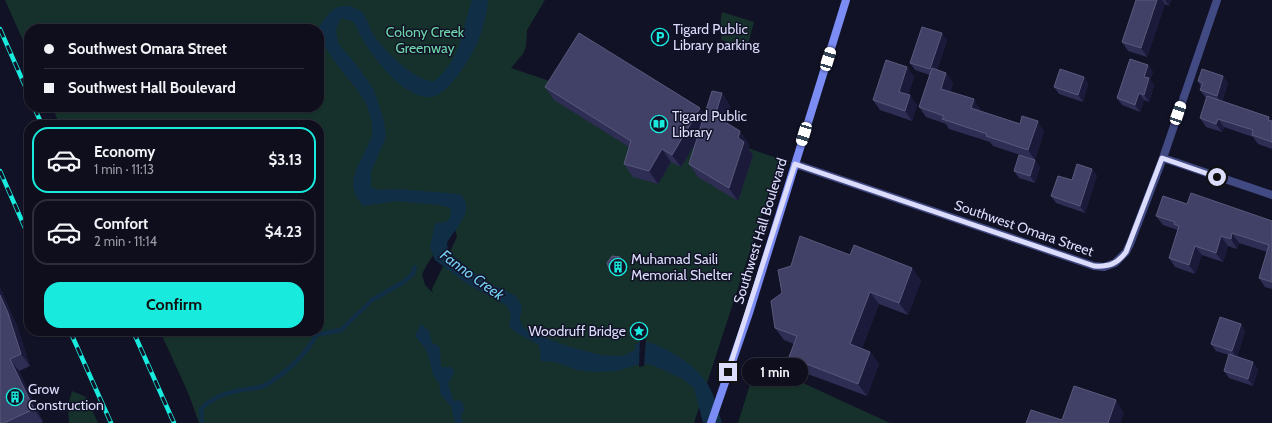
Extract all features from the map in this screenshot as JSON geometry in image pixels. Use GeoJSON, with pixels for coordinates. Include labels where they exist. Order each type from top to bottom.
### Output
{"type":"FeatureCollection","features":[{"type":"Feature","properties":{"kind":"main road","name":"Southwest Hall Boulevard"},"geometry":{"type":"LineString","coordinates":[[711,423],[749,313],[846,0]]}},
{"type":"Feature","properties":{"kind":"street","name":"Southwest Omara Street"},"geometry":{"type":"LineString","coordinates":[[795,164],[1094,266],[1104,267],[1115,264],[1126,252],[1162,158],[1217,0]]}},
{"type":"Feature","properties":{"kind":"street"},"geometry":{"type":"LineString","coordinates":[[1162,158],[1272,195]]}},
{"type":"Feature","properties":{"kind":"green space","name":"Colony Creek Greenway"},"geometry":{"type":"Polygon","coordinates":[[[5,0],[545,0],[527,30],[526,47],[523,54],[511,68],[780,159],[694,423],[199,423],[189,395],[162,336],[324,336],[324,120],[58,120],[54,112],[324,112],[324,24],[24,24],[24,43],[5,0]],[[454,225],[422,274],[425,285],[433,293],[432,289],[457,237],[454,225]]]}},
{"type":"Feature","properties":{"kind":"green space"},"geometry":{"type":"Polygon","coordinates":[[[722,12],[754,22],[747,48],[721,40],[722,12]]]}},
{"type":"Feature","properties":{"kind":"green space"},"geometry":{"type":"Polygon","coordinates":[[[757,362],[890,423],[738,423],[757,362]]]}},
{"type":"Feature","properties":{"kind":"green space"},"geometry":{"type":"Polygon","coordinates":[[[72,391],[86,397],[98,423],[69,423],[68,405],[72,391]]]}},
{"type":"Feature","properties":{"kind":"water","name":"Fanno Creek"},"geometry":{"type":"Polygon","coordinates":[[[472,0],[488,0],[482,32],[471,56],[459,74],[446,89],[439,94],[432,97],[420,96],[408,90],[385,70],[366,44],[354,22],[341,18],[336,30],[338,43],[359,68],[374,90],[384,120],[386,137],[371,172],[371,187],[379,190],[397,189],[460,194],[465,200],[465,213],[463,219],[447,243],[448,252],[488,283],[515,295],[522,306],[520,320],[524,328],[567,346],[601,355],[623,356],[635,350],[635,345],[641,340],[660,346],[679,356],[702,377],[713,394],[722,423],[703,423],[694,388],[683,379],[648,364],[636,365],[618,371],[595,372],[577,370],[555,362],[541,361],[539,345],[515,332],[509,326],[511,314],[506,305],[467,284],[435,260],[430,248],[435,223],[445,222],[450,218],[451,208],[439,205],[397,201],[363,206],[357,198],[353,183],[354,176],[372,136],[372,123],[365,102],[338,66],[324,44],[324,24],[322,24],[328,14],[337,7],[349,6],[355,8],[363,13],[375,37],[394,58],[417,75],[433,82],[450,64],[459,45],[472,0]]]}},
{"type":"Feature","properties":{"kind":"water"},"geometry":{"type":"Polygon","coordinates":[[[421,324],[429,331],[432,343],[440,348],[441,367],[452,367],[454,372],[448,384],[454,401],[459,400],[463,403],[464,410],[461,416],[463,423],[455,423],[451,406],[441,395],[439,383],[433,375],[425,348],[415,336],[421,324]]]}},
{"type":"Feature","properties":{"kind":"pier"},"geometry":{"type":"Polygon","coordinates":[[[640,338],[646,339],[644,366],[639,367],[640,338]]]}},
{"type":"Feature","properties":{"kind":"building"},"geometry":{"type":"Polygon","coordinates":[[[1136,0],[1157,0],[1141,48],[1122,42],[1136,0]]]}},
{"type":"Feature","properties":{"kind":"building"},"geometry":{"type":"Polygon","coordinates":[[[922,27],[942,33],[930,69],[910,63],[922,27]]]}},
{"type":"Feature","properties":{"kind":"building","name":"Tigard Public Library"},"geometry":{"type":"Polygon","coordinates":[[[579,33],[700,108],[672,155],[662,149],[649,171],[624,164],[631,141],[545,87],[579,33]]]}},
{"type":"Feature","properties":{"kind":"building"},"geometry":{"type":"Polygon","coordinates":[[[1130,59],[1148,65],[1144,77],[1149,78],[1144,95],[1139,93],[1135,105],[1117,98],[1130,59]]]}},
{"type":"Feature","properties":{"kind":"building"},"geometry":{"type":"Polygon","coordinates":[[[886,60],[907,67],[899,92],[910,95],[905,111],[873,100],[886,60]]]}},
{"type":"Feature","properties":{"kind":"building"},"geometry":{"type":"Polygon","coordinates":[[[932,68],[946,73],[941,89],[974,99],[971,108],[1020,124],[1022,116],[1038,121],[1028,150],[942,119],[944,116],[919,107],[932,68]]]}},
{"type":"Feature","properties":{"kind":"building"},"geometry":{"type":"Polygon","coordinates":[[[1060,69],[1084,77],[1078,95],[1054,87],[1060,69]]]}},
{"type":"Feature","properties":{"kind":"building"},"geometry":{"type":"Polygon","coordinates":[[[1202,69],[1223,76],[1217,96],[1200,90],[1203,83],[1198,81],[1202,69]]]}},
{"type":"Feature","properties":{"kind":"building"},"geometry":{"type":"Polygon","coordinates":[[[712,91],[722,93],[715,116],[740,131],[738,138],[744,142],[729,188],[689,164],[712,91]]]}},
{"type":"Feature","properties":{"kind":"building"},"geometry":{"type":"Polygon","coordinates":[[[1207,96],[1269,117],[1268,120],[1272,121],[1272,142],[1252,135],[1253,130],[1218,119],[1216,124],[1200,118],[1207,96]]]}},
{"type":"Feature","properties":{"kind":"building"},"geometry":{"type":"Polygon","coordinates":[[[1019,155],[1035,160],[1030,176],[1014,171],[1019,155]]]}},
{"type":"Feature","properties":{"kind":"building"},"geometry":{"type":"Polygon","coordinates":[[[1077,164],[1092,169],[1080,206],[1051,196],[1058,176],[1072,180],[1077,164]]]}},
{"type":"Feature","properties":{"kind":"building"},"geometry":{"type":"Polygon","coordinates":[[[1191,193],[1272,221],[1272,282],[1259,278],[1269,245],[1232,233],[1231,239],[1221,236],[1216,253],[1195,246],[1189,265],[1169,258],[1179,226],[1174,224],[1175,222],[1156,216],[1163,196],[1187,204],[1191,193]]]}},
{"type":"Feature","properties":{"kind":"building"},"geometry":{"type":"Polygon","coordinates":[[[800,236],[850,255],[854,245],[912,268],[899,303],[870,292],[850,344],[870,352],[858,384],[789,357],[797,336],[775,328],[771,301],[782,293],[778,270],[791,266],[800,236]]]}},
{"type":"Feature","properties":{"kind":"building"},"geometry":{"type":"Polygon","coordinates":[[[612,256],[620,257],[624,264],[619,271],[610,271],[607,263],[612,256]]]}},
{"type":"Feature","properties":{"kind":"building","name":"Grow Construction"},"geometry":{"type":"Polygon","coordinates":[[[0,295],[8,313],[21,354],[10,359],[34,409],[4,423],[0,423],[0,295]]]}},
{"type":"Feature","properties":{"kind":"building"},"geometry":{"type":"Polygon","coordinates":[[[1220,317],[1241,324],[1232,351],[1211,344],[1220,317]]]}},
{"type":"Feature","properties":{"kind":"building"},"geometry":{"type":"Polygon","coordinates":[[[1229,354],[1253,362],[1248,379],[1224,371],[1229,354]]]}},
{"type":"Feature","properties":{"kind":"building"},"geometry":{"type":"Polygon","coordinates":[[[1074,386],[1116,400],[1108,423],[1026,423],[1031,410],[1062,420],[1074,386]]]}},
{"type":"Feature","properties":{"kind":"waterway"},"geometry":{"type":"LineString","coordinates":[[324,333],[341,330],[372,300],[402,283],[413,274],[415,267]]}},
{"type":"Feature","properties":{"kind":"waterway"},"geometry":{"type":"LineString","coordinates":[[202,423],[201,409],[206,404],[217,397],[235,391],[260,387],[270,382],[286,371],[307,350],[315,336]]}},
{"type":"Feature","properties":{"kind":"railway"},"geometry":{"type":"LineString","coordinates":[[0,29],[24,84]]}},
{"type":"Feature","properties":{"kind":"railway"},"geometry":{"type":"LineString","coordinates":[[36,112],[40,120]]}},
{"type":"Feature","properties":{"kind":"railway"},"geometry":{"type":"LineString","coordinates":[[0,171],[24,226]]}},
{"type":"Feature","properties":{"kind":"railway"},"geometry":{"type":"LineString","coordinates":[[72,336],[111,423]]}},
{"type":"Feature","properties":{"kind":"railway"},"geometry":{"type":"LineString","coordinates":[[135,336],[174,423]]}},
{"type":"Feature","properties":{"kind":"place","name":"Tigard Public Library parking"},"geometry":{"type":"Point","coordinates":[660,37]}},
{"type":"Feature","properties":{"kind":"place","name":"Tigard Public Library"},"geometry":{"type":"Point","coordinates":[659,124]}},
{"type":"Feature","properties":{"kind":"place","name":"Muhamad Saili Memorial Shelter"},"geometry":{"type":"Point","coordinates":[618,267]}},
{"type":"Feature","properties":{"kind":"place","name":"Woodruff Bridge"},"geometry":{"type":"Point","coordinates":[639,331]}},
{"type":"Feature","properties":{"kind":"place","name":"Grow Construction"},"geometry":{"type":"Point","coordinates":[15,397]}},
{"type":"Feature","properties":{"kind":"route"},"geometry":{"type":"LineString","coordinates":[[728,372],[749,313],[795,164],[1094,266],[1104,267],[1115,264],[1126,252],[1162,158],[1217,177]]}}]}
